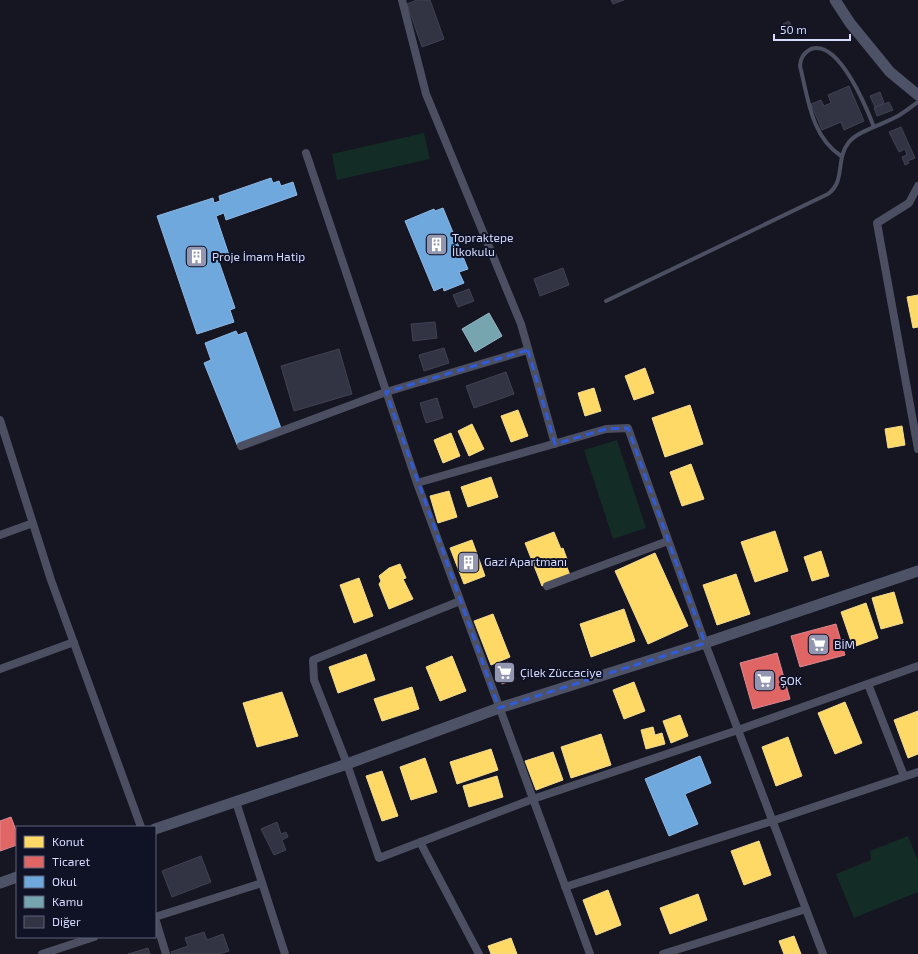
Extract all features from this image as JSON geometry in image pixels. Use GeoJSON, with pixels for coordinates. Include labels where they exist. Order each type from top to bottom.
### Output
{"type":"FeatureCollection","features":[{"type":"Feature","properties":{"kind":"main road"},"geometry":{"type":"LineString","coordinates":[[835,0],[850,23],[890,72],[918,95]]}},
{"type":"Feature","properties":{"kind":"main road"},"geometry":{"type":"LineString","coordinates":[[156,829],[347,764],[499,708],[705,643],[918,571]]}},
{"type":"Feature","properties":{"kind":"main road"},"geometry":{"type":"LineString","coordinates":[[0,883],[16,877]]}},
{"type":"Feature","properties":{"kind":"street"},"geometry":{"type":"LineString","coordinates":[[402,0],[426,94],[520,324],[555,444]]}},
{"type":"Feature","properties":{"kind":"street"},"geometry":{"type":"LineString","coordinates":[[306,153],[417,483],[590,954]]}},
{"type":"Feature","properties":{"kind":"street"},"geometry":{"type":"LineString","coordinates":[[918,186],[910,203],[877,223],[918,449]]}},
{"type":"Feature","properties":{"kind":"street"},"geometry":{"type":"LineString","coordinates":[[241,446],[386,392],[528,350]]}},
{"type":"Feature","properties":{"kind":"street"},"geometry":{"type":"LineString","coordinates":[[0,420],[33,523],[74,642],[141,826]]}},
{"type":"Feature","properties":{"kind":"street"},"geometry":{"type":"LineString","coordinates":[[417,483],[606,430],[628,428],[705,643],[823,954]]}},
{"type":"Feature","properties":{"kind":"street"},"geometry":{"type":"LineString","coordinates":[[0,535],[33,523]]}},
{"type":"Feature","properties":{"kind":"street"},"geometry":{"type":"LineString","coordinates":[[547,586],[668,541]]}},
{"type":"Feature","properties":{"kind":"street"},"geometry":{"type":"LineString","coordinates":[[460,601],[314,660],[314,680],[347,764],[379,858],[533,800],[738,730],[918,666]]}},
{"type":"Feature","properties":{"kind":"street"},"geometry":{"type":"LineString","coordinates":[[0,669],[74,642]]}},
{"type":"Feature","properties":{"kind":"street"},"geometry":{"type":"LineString","coordinates":[[868,684],[904,776]]}},
{"type":"Feature","properties":{"kind":"street"},"geometry":{"type":"LineString","coordinates":[[565,887],[772,821],[904,776],[918,773]]}},
{"type":"Feature","properties":{"kind":"street"},"geometry":{"type":"LineString","coordinates":[[236,802],[285,954]]}},
{"type":"Feature","properties":{"kind":"street"},"geometry":{"type":"LineString","coordinates":[[420,842],[479,954]]}},
{"type":"Feature","properties":{"kind":"street"},"geometry":{"type":"LineString","coordinates":[[156,918],[262,883]]}},
{"type":"Feature","properties":{"kind":"street"},"geometry":{"type":"LineString","coordinates":[[662,954],[806,909]]}},
{"type":"Feature","properties":{"kind":"street"},"geometry":{"type":"LineString","coordinates":[[156,921],[166,954]]}},
{"type":"Feature","properties":{"kind":"street"},"geometry":{"type":"LineString","coordinates":[[42,954],[91,938]]}},
{"type":"Feature","properties":{"kind":"lane"},"geometry":{"type":"LineString","coordinates":[[841,156],[824,142],[812,118],[800,66],[801,58],[806,52],[814,49],[822,49],[843,67],[856,84],[874,128]]}},
{"type":"Feature","properties":{"kind":"lane"},"geometry":{"type":"LineString","coordinates":[[606,301],[828,194],[839,182],[841,156],[852,138],[898,116],[918,102]]}},
{"type":"Feature","properties":{"kind":"highlighted area"},"geometry":{"type":"Polygon","coordinates":[[[528,350],[555,444],[606,429],[628,428],[705,643],[499,708],[386,392],[528,350]]]}},
{"type":"Feature","properties":{"kind":"green space"},"geometry":{"type":"Polygon","coordinates":[[[424,133],[430,159],[337,180],[332,154],[424,133]]]}},
{"type":"Feature","properties":{"kind":"green space"},"geometry":{"type":"Polygon","coordinates":[[[617,440],[646,528],[613,539],[584,450],[617,440]]]}},
{"type":"Feature","properties":{"kind":"green space"},"geometry":{"type":"Polygon","coordinates":[[[908,836],[918,861],[918,892],[854,918],[836,874],[871,860],[870,851],[908,836]]]}},
{"type":"Feature","properties":{"kind":"building: Konut"},"geometry":{"type":"Polygon","coordinates":[[[918,295],[918,327],[913,328],[907,297],[918,295]]]}},
{"type":"Feature","properties":{"kind":"building: Konut"},"geometry":{"type":"Polygon","coordinates":[[[645,368],[654,393],[634,400],[625,376],[645,368]]]}},
{"type":"Feature","properties":{"kind":"building: Konut"},"geometry":{"type":"Polygon","coordinates":[[[594,388],[601,411],[585,416],[578,393],[594,388]]]}},
{"type":"Feature","properties":{"kind":"building: Konut"},"geometry":{"type":"Polygon","coordinates":[[[690,405],[703,444],[665,457],[652,418],[690,405]]]}},
{"type":"Feature","properties":{"kind":"building: Konut"},"geometry":{"type":"Polygon","coordinates":[[[518,410],[528,436],[511,442],[501,416],[518,410]]]}},
{"type":"Feature","properties":{"kind":"building: Konut"},"geometry":{"type":"Polygon","coordinates":[[[472,424],[484,449],[469,456],[458,431],[472,424]]]}},
{"type":"Feature","properties":{"kind":"building: Konut"},"geometry":{"type":"Polygon","coordinates":[[[902,426],[905,445],[888,448],[885,429],[902,426]]]}},
{"type":"Feature","properties":{"kind":"building: Konut"},"geometry":{"type":"Polygon","coordinates":[[[451,433],[460,456],[443,463],[434,440],[451,433]]]}},
{"type":"Feature","properties":{"kind":"building: Konut"},"geometry":{"type":"Polygon","coordinates":[[[691,464],[704,499],[682,506],[670,472],[691,464]]]}},
{"type":"Feature","properties":{"kind":"building: Konut"},"geometry":{"type":"Polygon","coordinates":[[[491,477],[498,497],[468,507],[461,487],[491,477]]]}},
{"type":"Feature","properties":{"kind":"building: Konut"},"geometry":{"type":"Polygon","coordinates":[[[449,491],[457,517],[438,523],[430,496],[449,491]]]}},
{"type":"Feature","properties":{"kind":"building: Konut"},"geometry":{"type":"Polygon","coordinates":[[[775,531],[788,571],[755,582],[741,542],[775,531]]]}},
{"type":"Feature","properties":{"kind":"building: Konut"},"geometry":{"type":"Polygon","coordinates":[[[554,532],[561,549],[563,548],[567,559],[564,560],[570,575],[542,586],[525,543],[554,532]]]}},
{"type":"Feature","properties":{"kind":"building: Konut","name":"Gazi Apartmanı"},"geometry":{"type":"Polygon","coordinates":[[[472,540],[485,576],[464,584],[450,548],[472,540]]]}},
{"type":"Feature","properties":{"kind":"building: Konut"},"geometry":{"type":"Polygon","coordinates":[[[821,551],[829,576],[812,581],[804,557],[821,551]]]}},
{"type":"Feature","properties":{"kind":"building: Konut"},"geometry":{"type":"Polygon","coordinates":[[[655,553],[688,626],[648,644],[615,571],[655,553]]]}},
{"type":"Feature","properties":{"kind":"building: Konut"},"geometry":{"type":"Polygon","coordinates":[[[400,564],[406,578],[403,579],[413,599],[389,609],[379,584],[381,581],[379,576],[389,568],[400,564]]]}},
{"type":"Feature","properties":{"kind":"building: Konut"},"geometry":{"type":"Polygon","coordinates":[[[736,574],[750,614],[717,625],[703,585],[736,574]]]}},
{"type":"Feature","properties":{"kind":"building: Konut"},"geometry":{"type":"Polygon","coordinates":[[[359,578],[373,616],[354,623],[340,585],[359,578]]]}},
{"type":"Feature","properties":{"kind":"building: Konut"},"geometry":{"type":"Polygon","coordinates":[[[894,592],[903,623],[881,629],[872,598],[894,592]]]}},
{"type":"Feature","properties":{"kind":"building: Konut"},"geometry":{"type":"Polygon","coordinates":[[[866,603],[878,638],[853,647],[841,612],[866,603]]]}},
{"type":"Feature","properties":{"kind":"building: Konut"},"geometry":{"type":"Polygon","coordinates":[[[624,609],[635,641],[591,657],[580,624],[624,609]]]}},
{"type":"Feature","properties":{"kind":"building: Konut"},"geometry":{"type":"Polygon","coordinates":[[[493,614],[510,657],[491,665],[474,621],[493,614]]]}},
{"type":"Feature","properties":{"kind":"building: Konut"},"geometry":{"type":"Polygon","coordinates":[[[366,654],[375,680],[338,693],[329,667],[366,654]]]}},
{"type":"Feature","properties":{"kind":"building: Konut"},"geometry":{"type":"Polygon","coordinates":[[[452,656],[466,691],[440,701],[426,667],[452,656]]]}},
{"type":"Feature","properties":{"kind":"building: Konut"},"geometry":{"type":"Polygon","coordinates":[[[634,682],[645,711],[624,719],[613,690],[634,682]]]}},
{"type":"Feature","properties":{"kind":"building: Konut"},"geometry":{"type":"Polygon","coordinates":[[[412,687],[419,709],[382,721],[374,699],[412,687]]]}},
{"type":"Feature","properties":{"kind":"building: Konut"},"geometry":{"type":"Polygon","coordinates":[[[282,692],[298,736],[257,747],[243,703],[282,692]]]}},
{"type":"Feature","properties":{"kind":"building: Konut"},"geometry":{"type":"Polygon","coordinates":[[[845,702],[862,743],[835,754],[818,713],[845,702]]]}},
{"type":"Feature","properties":{"kind":"building: Konut"},"geometry":{"type":"Polygon","coordinates":[[[918,711],[918,754],[908,758],[894,720],[918,711]]]}},
{"type":"Feature","properties":{"kind":"building: Konut"},"geometry":{"type":"Polygon","coordinates":[[[680,715],[688,736],[671,743],[663,721],[680,715]]]}},
{"type":"Feature","properties":{"kind":"building: Konut"},"geometry":{"type":"Polygon","coordinates":[[[653,727],[655,735],[662,733],[665,744],[646,749],[641,730],[653,727]]]}},
{"type":"Feature","properties":{"kind":"building: Konut"},"geometry":{"type":"Polygon","coordinates":[[[601,734],[611,765],[571,778],[561,747],[601,734]]]}},
{"type":"Feature","properties":{"kind":"building: Konut"},"geometry":{"type":"Polygon","coordinates":[[[788,737],[802,776],[776,786],[762,747],[788,737]]]}},
{"type":"Feature","properties":{"kind":"building: Konut"},"geometry":{"type":"Polygon","coordinates":[[[491,749],[498,770],[457,784],[450,762],[491,749]]]}},
{"type":"Feature","properties":{"kind":"building: Konut"},"geometry":{"type":"Polygon","coordinates":[[[553,752],[563,780],[536,790],[525,761],[553,752]]]}},
{"type":"Feature","properties":{"kind":"building: Konut"},"geometry":{"type":"Polygon","coordinates":[[[425,758],[437,792],[411,800],[400,767],[425,758]]]}},
{"type":"Feature","properties":{"kind":"building: Konut"},"geometry":{"type":"Polygon","coordinates":[[[382,771],[398,816],[382,821],[366,776],[382,771]]]}},
{"type":"Feature","properties":{"kind":"building: Konut"},"geometry":{"type":"Polygon","coordinates":[[[497,776],[503,797],[469,807],[463,786],[497,776]]]}},
{"type":"Feature","properties":{"kind":"building: Konut"},"geometry":{"type":"Polygon","coordinates":[[[759,841],[771,875],[744,885],[731,851],[759,841]]]}},
{"type":"Feature","properties":{"kind":"building: Konut"},"geometry":{"type":"Polygon","coordinates":[[[608,890],[621,925],[596,935],[583,900],[608,890]]]}},
{"type":"Feature","properties":{"kind":"building: Konut"},"geometry":{"type":"Polygon","coordinates":[[[698,894],[707,920],[670,934],[660,908],[698,894]]]}},
{"type":"Feature","properties":{"kind":"building: Konut"},"geometry":{"type":"Polygon","coordinates":[[[794,936],[801,954],[784,954],[779,941],[794,936]]]}},
{"type":"Feature","properties":{"kind":"building: Konut"},"geometry":{"type":"Polygon","coordinates":[[[511,938],[517,954],[491,954],[488,946],[511,938]]]}},
{"type":"Feature","properties":{"kind":"building: Ticaret","name":"BİM"},"geometry":{"type":"Polygon","coordinates":[[[836,624],[845,655],[800,667],[791,636],[836,624]]]}},
{"type":"Feature","properties":{"kind":"building: Ticaret","name":"ŞOK"},"geometry":{"type":"Polygon","coordinates":[[[777,653],[790,699],[753,709],[740,663],[777,653]]]}},
{"type":"Feature","properties":{"kind":"building: Ticaret","name":"Çilek Züccaciye"},"geometry":{"type":"Polygon","coordinates":[[[508,662],[515,679],[502,684],[496,666],[508,662]]]}},
{"type":"Feature","properties":{"kind":"building: Ticaret"},"geometry":{"type":"Polygon","coordinates":[[[11,817],[16,830],[16,845],[0,851],[0,821],[11,817]]]}},
{"type":"Feature","properties":{"kind":"building: Okul","name":"Proje İmam Hatip"},"geometry":{"type":"Polygon","coordinates":[[[271,178],[273,183],[279,181],[281,186],[293,182],[297,195],[226,220],[224,213],[216,216],[229,255],[218,259],[235,308],[230,310],[234,322],[197,334],[157,216],[213,198],[214,203],[220,201],[219,196],[271,178]]]}},
{"type":"Feature","properties":{"kind":"building: Okul","name":"Topraktepe İlkokulu"},"geometry":{"type":"Polygon","coordinates":[[[443,208],[468,269],[459,272],[464,283],[444,291],[443,287],[434,291],[405,221],[434,209],[435,211],[443,208]]]}},
{"type":"Feature","properties":{"kind":"building: Okul"},"geometry":{"type":"Polygon","coordinates":[[[236,331],[238,335],[246,332],[282,431],[238,447],[204,363],[211,360],[205,343],[236,331]]]}},
{"type":"Feature","properties":{"kind":"building: Okul"},"geometry":{"type":"Polygon","coordinates":[[[700,756],[711,783],[685,794],[698,824],[669,836],[645,779],[700,756]]]}},
{"type":"Feature","properties":{"kind":"building: Kamu"},"geometry":{"type":"Polygon","coordinates":[[[489,313],[502,336],[475,352],[462,329],[489,313]]]}},
{"type":"Feature","properties":{"kind":"building: Diğer"},"geometry":{"type":"Polygon","coordinates":[[[417,0],[430,0],[444,39],[422,47],[407,4],[417,0]]]}},
{"type":"Feature","properties":{"kind":"building: Diğer"},"geometry":{"type":"Polygon","coordinates":[[[611,0],[624,0],[613,4],[611,0]]]}},
{"type":"Feature","properties":{"kind":"building: Diğer"},"geometry":{"type":"Polygon","coordinates":[[[789,21],[792,27],[785,30],[783,24],[789,21]]]}},
{"type":"Feature","properties":{"kind":"building: Diğer"},"geometry":{"type":"Polygon","coordinates":[[[849,86],[864,121],[844,130],[841,122],[822,130],[811,104],[821,100],[824,106],[831,103],[828,95],[849,86]]]}},
{"type":"Feature","properties":{"kind":"building: Diğer"},"geometry":{"type":"Polygon","coordinates":[[[880,92],[884,103],[875,107],[870,96],[880,92]]]}},
{"type":"Feature","properties":{"kind":"building: Diğer"},"geometry":{"type":"Polygon","coordinates":[[[889,102],[893,110],[877,116],[874,108],[889,102]]]}},
{"type":"Feature","properties":{"kind":"building: Diğer"},"geometry":{"type":"Polygon","coordinates":[[[901,127],[915,158],[908,161],[909,163],[905,165],[902,157],[907,155],[905,149],[899,152],[889,132],[901,127]]]}},
{"type":"Feature","properties":{"kind":"building: Diğer"},"geometry":{"type":"Polygon","coordinates":[[[563,268],[569,285],[540,296],[534,279],[563,268]]]}},
{"type":"Feature","properties":{"kind":"building: Diğer"},"geometry":{"type":"Polygon","coordinates":[[[469,289],[474,301],[458,307],[453,295],[469,289]]]}},
{"type":"Feature","properties":{"kind":"building: Diğer"},"geometry":{"type":"Polygon","coordinates":[[[435,322],[437,338],[413,341],[411,324],[435,322]]]}},
{"type":"Feature","properties":{"kind":"building: Diğer"},"geometry":{"type":"Polygon","coordinates":[[[444,348],[449,363],[424,371],[419,355],[444,348]]]}},
{"type":"Feature","properties":{"kind":"building: Diğer"},"geometry":{"type":"Polygon","coordinates":[[[339,349],[352,394],[294,411],[281,366],[339,349]]]}},
{"type":"Feature","properties":{"kind":"building: Diğer"},"geometry":{"type":"Polygon","coordinates":[[[506,372],[514,394],[474,408],[466,386],[506,372]]]}},
{"type":"Feature","properties":{"kind":"building: Diğer"},"geometry":{"type":"Polygon","coordinates":[[[437,398],[443,418],[426,423],[420,403],[437,398]]]}},
{"type":"Feature","properties":{"kind":"building: Diğer"},"geometry":{"type":"Polygon","coordinates":[[[277,822],[281,834],[286,832],[288,837],[282,840],[286,850],[274,855],[261,829],[277,822]]]}},
{"type":"Feature","properties":{"kind":"building: Diğer"},"geometry":{"type":"Polygon","coordinates":[[[201,856],[211,882],[172,897],[162,871],[201,856]]]}},
{"type":"Feature","properties":{"kind":"building: Diğer"},"geometry":{"type":"Polygon","coordinates":[[[204,932],[207,940],[223,934],[229,951],[219,954],[172,954],[171,952],[188,946],[185,938],[204,932]]]}},
{"type":"Feature","properties":{"kind":"building: Diğer"},"geometry":{"type":"Polygon","coordinates":[[[148,948],[150,954],[128,954],[148,948]]]}},
{"type":"Feature","properties":{"kind":"place","name":"Topraktepe İlkokulu"},"geometry":{"type":"Point","coordinates":[436,245]}},
{"type":"Feature","properties":{"kind":"place","name":"Proje İmam Hatip"},"geometry":{"type":"Point","coordinates":[197,257]}},
{"type":"Feature","properties":{"kind":"place","name":"Gazi Apartmanı"},"geometry":{"type":"Point","coordinates":[468,562]}},
{"type":"Feature","properties":{"kind":"place","name":"BİM"},"geometry":{"type":"Point","coordinates":[818,645]}},
{"type":"Feature","properties":{"kind":"place","name":"Çilek Züccaciye"},"geometry":{"type":"Point","coordinates":[505,673]}},
{"type":"Feature","properties":{"kind":"place","name":"ŞOK"},"geometry":{"type":"Point","coordinates":[765,681]}}]}
